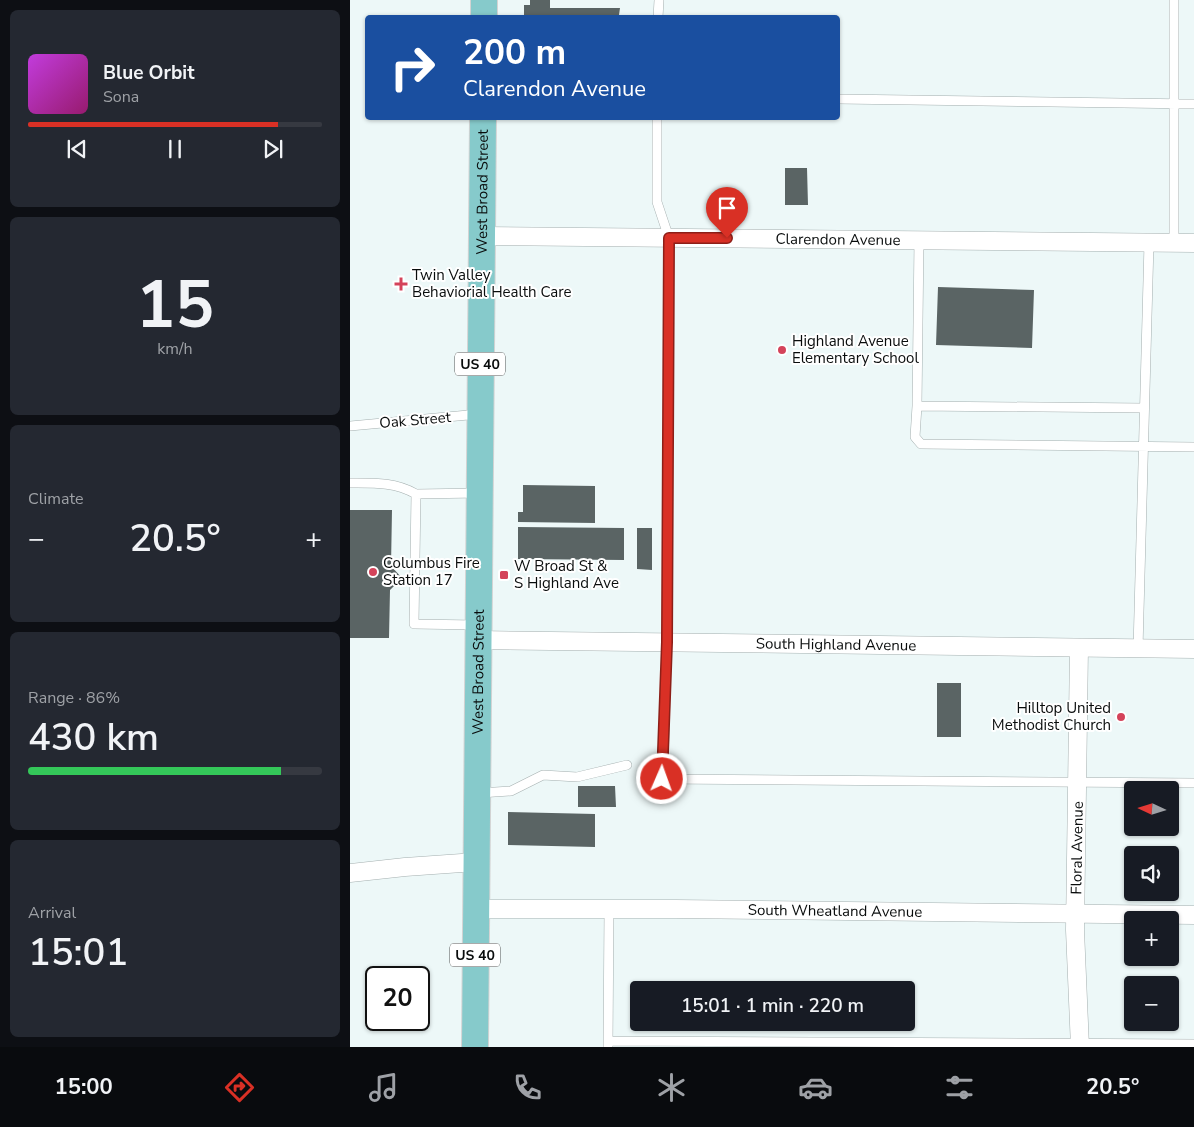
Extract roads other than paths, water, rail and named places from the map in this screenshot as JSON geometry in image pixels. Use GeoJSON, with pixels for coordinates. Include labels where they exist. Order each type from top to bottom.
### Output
{"type":"FeatureCollection","features":[{"type":"Feature","properties":{"kind":"main road"},"geometry":{"type":"LineString","coordinates":[[484,0],[484,15]]}},
{"type":"Feature","properties":{"kind":"main road","name":"West Broad Street"},"geometry":{"type":"LineString","coordinates":[[475,1047],[483,120]]}},
{"type":"Feature","properties":{"kind":"street","name":"Clarendon Avenue"},"geometry":{"type":"LineString","coordinates":[[482,236],[1194,243]]}},
{"type":"Feature","properties":{"kind":"street","name":"South Highland Avenue"},"geometry":{"type":"LineString","coordinates":[[478,633],[667,642],[1194,649]]}},
{"type":"Feature","properties":{"kind":"street","name":"Floral Avenue"},"geometry":{"type":"LineString","coordinates":[[1079,648],[1076,914],[1080,1045]]}},
{"type":"Feature","properties":{"kind":"street"},"geometry":{"type":"LineString","coordinates":[[350,873],[476,862]]}},
{"type":"Feature","properties":{"kind":"street","name":"South Wheatland Avenue"},"geometry":{"type":"LineString","coordinates":[[476,908],[1194,915]]}},
{"type":"Feature","properties":{"kind":"lane"},"geometry":{"type":"LineString","coordinates":[[658,15],[659,0]]}},
{"type":"Feature","properties":{"kind":"lane"},"geometry":{"type":"LineString","coordinates":[[1174,0],[1174,243]]}},
{"type":"Feature","properties":{"kind":"lane"},"geometry":{"type":"LineString","coordinates":[[840,99],[1194,104]]}},
{"type":"Feature","properties":{"kind":"lane"},"geometry":{"type":"LineString","coordinates":[[658,120],[657,202],[669,238],[667,642],[662,779],[1194,783]]}},
{"type":"Feature","properties":{"kind":"lane"},"geometry":{"type":"LineString","coordinates":[[919,240],[915,437],[921,444],[1194,447]]}},
{"type":"Feature","properties":{"kind":"lane"},"geometry":{"type":"LineString","coordinates":[[1138,648],[1149,242]]}},
{"type":"Feature","properties":{"kind":"lane"},"geometry":{"type":"LineString","coordinates":[[916,406],[1144,408]]}},
{"type":"Feature","properties":{"kind":"lane","name":"Oak Street"},"geometry":{"type":"LineString","coordinates":[[350,426],[480,414]]}},
{"type":"Feature","properties":{"kind":"lane"},"geometry":{"type":"LineString","coordinates":[[350,483],[388,484],[405,488],[416,494],[479,493]]}},
{"type":"Feature","properties":{"kind":"lane"},"geometry":{"type":"LineString","coordinates":[[416,494],[414,624],[478,633]]}},
{"type":"Feature","properties":{"kind":"lane"},"geometry":{"type":"LineString","coordinates":[[477,793],[510,791],[543,776],[577,777],[627,765]]}},
{"type":"Feature","properties":{"kind":"lane"},"geometry":{"type":"LineString","coordinates":[[609,909],[608,1044],[1194,1044]]}},
{"type":"Feature","properties":{"kind":"place","name":"Twin Valley Behaviorial Health Care"},"geometry":{"type":"Point","coordinates":[401,284]}},
{"type":"Feature","properties":{"kind":"place","name":"Highland Avenue Elementary School"},"geometry":{"type":"Point","coordinates":[782,350]}},
{"type":"Feature","properties":{"kind":"place","name":"Columbus Fire Station 17"},"geometry":{"type":"Point","coordinates":[373,572]}},
{"type":"Feature","properties":{"kind":"place","name":"W Broad St & S Highland Ave"},"geometry":{"type":"Point","coordinates":[504,575]}},
{"type":"Feature","properties":{"kind":"place","name":"Hilltop United Methodist Church"},"geometry":{"type":"Point","coordinates":[1121,717]}}]}
